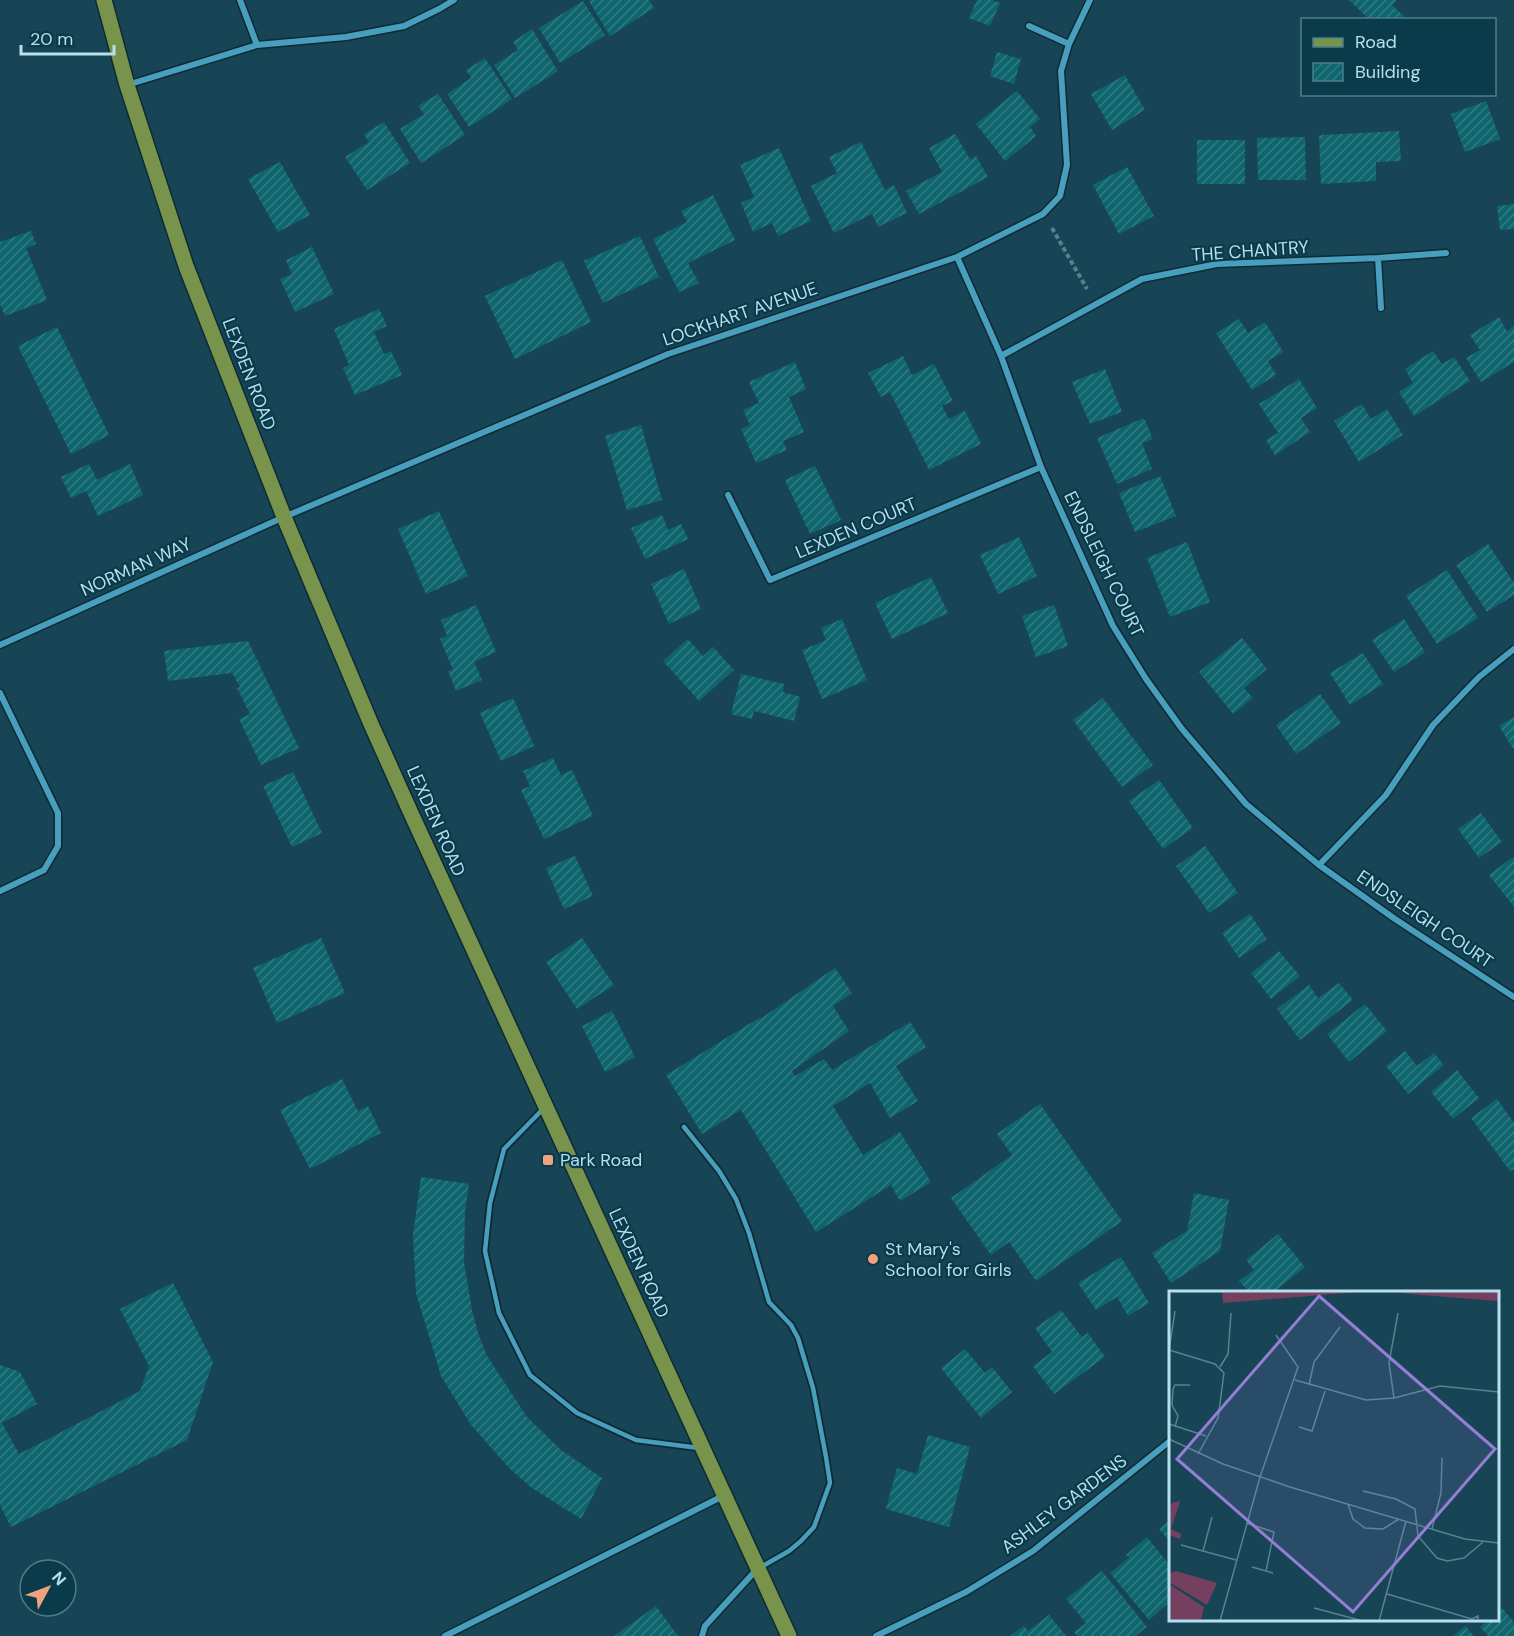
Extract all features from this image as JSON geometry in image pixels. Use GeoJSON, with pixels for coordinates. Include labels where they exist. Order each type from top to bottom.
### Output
{"type":"FeatureCollection","features":[{"type":"Feature","properties":{"kind":"main road","name":"LEXDEN ROAD"},"geometry":{"type":"LineString","coordinates":[[104,0],[127,85],[186,266],[284,517],[371,724],[789,1636]]}},
{"type":"Feature","properties":{"kind":"street"},"geometry":{"type":"LineString","coordinates":[[240,0],[256,45]]}},
{"type":"Feature","properties":{"kind":"street"},"geometry":{"type":"LineString","coordinates":[[127,85],[256,45],[346,37],[404,26],[454,0]]}},
{"type":"Feature","properties":{"kind":"street","name":"LOCKHART AVENUE"},"geometry":{"type":"LineString","coordinates":[[284,517],[668,354],[957,257],[1043,213],[1060,196],[1067,165],[1061,71],[1070,44],[1090,0]]}},
{"type":"Feature","properties":{"kind":"street"},"geometry":{"type":"LineString","coordinates":[[1029,26],[1070,44]]}},
{"type":"Feature","properties":{"kind":"street","name":"THE CHANTRY"},"geometry":{"type":"LineString","coordinates":[[1001,356],[1142,279],[1217,264],[1446,253]]}},
{"type":"Feature","properties":{"kind":"street","name":"ENDSLEIGH COURT"},"geometry":{"type":"LineString","coordinates":[[957,257],[1001,356],[1041,467],[1113,626],[1146,679],[1182,729],[1246,804],[1319,865],[1395,919],[1514,997]]}},
{"type":"Feature","properties":{"kind":"street"},"geometry":{"type":"LineString","coordinates":[[1378,258],[1381,308]]}},
{"type":"Feature","properties":{"kind":"street","name":"LEXDEN COURT"},"geometry":{"type":"LineString","coordinates":[[728,495],[770,580],[1041,467]]}},
{"type":"Feature","properties":{"kind":"street","name":"NORMAN WAY"},"geometry":{"type":"LineString","coordinates":[[0,645],[284,517]]}},
{"type":"Feature","properties":{"kind":"street"},"geometry":{"type":"LineString","coordinates":[[1319,865],[1386,795],[1433,725],[1479,677],[1514,650]]}},
{"type":"Feature","properties":{"kind":"street"},"geometry":{"type":"LineString","coordinates":[[0,693],[58,813],[57,846],[44,870],[0,891]]}},
{"type":"Feature","properties":{"kind":"street","name":"ASHLEY GARDENS"},"geometry":{"type":"LineString","coordinates":[[876,1636],[966,1592],[1033,1551],[1169,1442]]}},
{"type":"Feature","properties":{"kind":"street"},"geometry":{"type":"LineString","coordinates":[[445,1636],[725,1495]]}},
{"type":"Feature","properties":{"kind":"street"},"geometry":{"type":"LineString","coordinates":[[702,1636],[705,1626],[759,1568]]}},
{"type":"Feature","properties":{"kind":"lane"},"geometry":{"type":"LineString","coordinates":[[546,1107],[504,1149],[490,1203],[485,1251],[499,1313],[530,1375],[577,1413],[636,1440],[702,1448]]}},
{"type":"Feature","properties":{"kind":"lane"},"geometry":{"type":"LineString","coordinates":[[684,1127],[719,1171],[736,1199],[770,1302],[791,1325],[798,1338],[813,1388],[830,1483],[814,1527],[789,1551],[759,1568]]}},
{"type":"Feature","properties":{"kind":"path"},"geometry":{"type":"LineString","coordinates":[[1043,213],[1095,303]]}},
{"type":"Feature","properties":{"kind":"building"},"geometry":{"type":"Polygon","coordinates":[[[649,0],[654,8],[610,36],[589,1],[649,0]]]}},
{"type":"Feature","properties":{"kind":"building"},"geometry":{"type":"Polygon","coordinates":[[[977,0],[992,0],[1000,3],[990,26],[969,18],[977,0]]]}},
{"type":"Feature","properties":{"kind":"building"},"geometry":{"type":"Polygon","coordinates":[[[1349,0],[1397,0],[1392,5],[1406,18],[1368,18],[1349,0]]]}},
{"type":"Feature","properties":{"kind":"building"},"geometry":{"type":"Polygon","coordinates":[[[583,1],[605,35],[560,63],[539,28],[583,1]]]}},
{"type":"Feature","properties":{"kind":"building"},"geometry":{"type":"Polygon","coordinates":[[[532,29],[558,71],[515,98],[494,65],[518,50],[513,42],[532,29]]]}},
{"type":"Feature","properties":{"kind":"building"},"geometry":{"type":"Polygon","coordinates":[[[997,52],[1021,59],[1014,84],[990,76],[997,52]]]}},
{"type":"Feature","properties":{"kind":"building"},"geometry":{"type":"Polygon","coordinates":[[[485,58],[512,99],[469,127],[447,94],[471,78],[466,70],[485,58]]]}},
{"type":"Feature","properties":{"kind":"building"},"geometry":{"type":"Polygon","coordinates":[[[1125,75],[1145,110],[1112,130],[1091,94],[1125,75]]]}},
{"type":"Feature","properties":{"kind":"building"},"geometry":{"type":"Polygon","coordinates":[[[1017,91],[1040,119],[1030,127],[1036,136],[1005,161],[976,124],[1017,91]]]}},
{"type":"Feature","properties":{"kind":"building"},"geometry":{"type":"Polygon","coordinates":[[[438,94],[465,135],[421,163],[400,129],[424,114],[418,106],[438,94]]]}},
{"type":"Feature","properties":{"kind":"building"},"geometry":{"type":"Polygon","coordinates":[[[1486,101],[1500,139],[1465,152],[1451,114],[1486,101]]]}},
{"type":"Feature","properties":{"kind":"building"},"geometry":{"type":"Polygon","coordinates":[[[384,122],[410,163],[367,190],[345,157],[369,142],[364,134],[384,122]]]}},
{"type":"Feature","properties":{"kind":"building"},"geometry":{"type":"Polygon","coordinates":[[[1399,131],[1401,161],[1376,162],[1376,181],[1321,184],[1319,135],[1399,131]]]}},
{"type":"Feature","properties":{"kind":"building"},"geometry":{"type":"Polygon","coordinates":[[[955,134],[970,159],[976,156],[988,177],[919,214],[906,191],[942,172],[929,148],[955,134]]]}},
{"type":"Feature","properties":{"kind":"building"},"geometry":{"type":"Polygon","coordinates":[[[1305,137],[1306,180],[1258,180],[1257,138],[1305,137]]]}},
{"type":"Feature","properties":{"kind":"building"},"geometry":{"type":"Polygon","coordinates":[[[1197,140],[1245,140],[1245,184],[1197,184],[1197,140]]]}},
{"type":"Feature","properties":{"kind":"building"},"geometry":{"type":"Polygon","coordinates":[[[861,142],[885,190],[894,185],[907,213],[878,227],[872,214],[834,233],[811,186],[837,173],[829,157],[861,142]]]}},
{"type":"Feature","properties":{"kind":"building"},"geometry":{"type":"Polygon","coordinates":[[[779,148],[811,221],[778,236],[772,223],[753,232],[741,203],[754,197],[740,165],[779,148]]]}},
{"type":"Feature","properties":{"kind":"building"},"geometry":{"type":"Polygon","coordinates":[[[280,162],[310,215],[278,232],[248,179],[280,162]]]}},
{"type":"Feature","properties":{"kind":"building"},"geometry":{"type":"Polygon","coordinates":[[[1127,167],[1154,216],[1119,234],[1093,185],[1127,167]]]}},
{"type":"Feature","properties":{"kind":"building"},"geometry":{"type":"Polygon","coordinates":[[[713,195],[735,240],[688,263],[699,283],[679,292],[653,239],[687,222],[681,211],[713,195]]]}},
{"type":"Feature","properties":{"kind":"building"},"geometry":{"type":"Polygon","coordinates":[[[1514,204],[1514,229],[1500,230],[1497,206],[1514,204]]]}},
{"type":"Feature","properties":{"kind":"building"},"geometry":{"type":"Polygon","coordinates":[[[31,231],[36,244],[26,248],[47,300],[5,316],[0,304],[0,242],[31,231]]]}},
{"type":"Feature","properties":{"kind":"building"},"geometry":{"type":"Polygon","coordinates":[[[640,236],[659,277],[603,303],[584,261],[640,236]]]}},
{"type":"Feature","properties":{"kind":"building"},"geometry":{"type":"Polygon","coordinates":[[[312,247],[334,294],[295,312],[280,279],[292,274],[286,260],[312,247]]]}},
{"type":"Feature","properties":{"kind":"building"},"geometry":{"type":"Polygon","coordinates":[[[562,260],[591,322],[515,359],[485,296],[562,260]]]}},
{"type":"Feature","properties":{"kind":"building"},"geometry":{"type":"Polygon","coordinates":[[[379,309],[387,326],[374,332],[384,354],[391,351],[402,375],[355,395],[343,368],[349,365],[334,329],[379,309]]]}},
{"type":"Feature","properties":{"kind":"building"},"geometry":{"type":"Polygon","coordinates":[[[1499,317],[1507,331],[1514,326],[1514,362],[1481,382],[1466,358],[1480,350],[1470,335],[1499,317]]]}},
{"type":"Feature","properties":{"kind":"building"},"geometry":{"type":"Polygon","coordinates":[[[1239,319],[1248,333],[1265,322],[1283,352],[1268,361],[1276,375],[1252,390],[1216,333],[1239,319]]]}},
{"type":"Feature","properties":{"kind":"building"},"geometry":{"type":"Polygon","coordinates":[[[57,327],[109,435],[71,454],[18,346],[57,327]]]}},
{"type":"Feature","properties":{"kind":"building"},"geometry":{"type":"Polygon","coordinates":[[[1433,351],[1442,364],[1454,357],[1470,381],[1414,416],[1399,392],[1413,383],[1405,369],[1433,351]]]}},
{"type":"Feature","properties":{"kind":"building"},"geometry":{"type":"Polygon","coordinates":[[[903,356],[912,375],[934,364],[953,401],[942,406],[949,419],[965,411],[981,444],[929,470],[890,392],[881,397],[868,373],[903,356]]]}},
{"type":"Feature","properties":{"kind":"building"},"geometry":{"type":"Polygon","coordinates":[[[795,362],[806,389],[789,397],[804,432],[783,441],[787,450],[756,463],[741,429],[750,425],[743,410],[759,403],[749,382],[795,362]]]}},
{"type":"Feature","properties":{"kind":"building"},"geometry":{"type":"Polygon","coordinates":[[[1105,369],[1122,412],[1090,424],[1072,382],[1105,369]]]}},
{"type":"Feature","properties":{"kind":"building"},"geometry":{"type":"Polygon","coordinates":[[[1299,379],[1317,408],[1301,418],[1310,432],[1275,455],[1266,440],[1278,433],[1259,404],[1299,379]]]}},
{"type":"Feature","properties":{"kind":"building"},"geometry":{"type":"Polygon","coordinates":[[[1362,404],[1371,419],[1387,409],[1403,435],[1359,462],[1334,421],[1362,404]]]}},
{"type":"Feature","properties":{"kind":"building"},"geometry":{"type":"Polygon","coordinates":[[[1144,418],[1153,439],[1142,443],[1152,469],[1117,484],[1097,438],[1144,418]]]}},
{"type":"Feature","properties":{"kind":"building"},"geometry":{"type":"Polygon","coordinates":[[[641,425],[662,500],[627,510],[605,436],[641,425]]]}},
{"type":"Feature","properties":{"kind":"building"},"geometry":{"type":"Polygon","coordinates":[[[89,464],[97,480],[130,464],[143,495],[98,516],[86,491],[71,498],[61,477],[89,464]]]}},
{"type":"Feature","properties":{"kind":"building"},"geometry":{"type":"Polygon","coordinates":[[[815,466],[841,520],[810,534],[785,480],[815,466]]]}},
{"type":"Feature","properties":{"kind":"building"},"geometry":{"type":"Polygon","coordinates":[[[1160,476],[1176,516],[1135,532],[1119,493],[1160,476]]]}},
{"type":"Feature","properties":{"kind":"building"},"geometry":{"type":"Polygon","coordinates":[[[439,511],[468,576],[426,594],[398,529],[439,511]]]}},
{"type":"Feature","properties":{"kind":"building"},"geometry":{"type":"Polygon","coordinates":[[[662,515],[668,530],[681,524],[688,539],[645,559],[631,528],[662,515]]]}},
{"type":"Feature","properties":{"kind":"building"},"geometry":{"type":"Polygon","coordinates":[[[1019,537],[1037,576],[998,594],[980,555],[1019,537]]]}},
{"type":"Feature","properties":{"kind":"building"},"geometry":{"type":"Polygon","coordinates":[[[1187,542],[1210,602],[1170,617],[1147,558],[1187,542]]]}},
{"type":"Feature","properties":{"kind":"building"},"geometry":{"type":"Polygon","coordinates":[[[1488,544],[1514,583],[1514,595],[1487,612],[1456,565],[1488,544]]]}},
{"type":"Feature","properties":{"kind":"building"},"geometry":{"type":"Polygon","coordinates":[[[684,569],[701,609],[669,624],[651,584],[684,569]]]}},
{"type":"Feature","properties":{"kind":"building"},"geometry":{"type":"Polygon","coordinates":[[[1447,570],[1478,618],[1437,644],[1406,596],[1447,570]]]}},
{"type":"Feature","properties":{"kind":"building"},"geometry":{"type":"Polygon","coordinates":[[[931,577],[948,613],[892,639],[875,603],[931,577]]]}},
{"type":"Feature","properties":{"kind":"building"},"geometry":{"type":"Polygon","coordinates":[[[476,605],[496,652],[474,662],[482,680],[456,691],[448,671],[453,670],[440,639],[447,636],[441,620],[476,605]]]}},
{"type":"Feature","properties":{"kind":"building"},"geometry":{"type":"Polygon","coordinates":[[[1054,605],[1068,646],[1036,657],[1022,616],[1054,605]]]}},
{"type":"Feature","properties":{"kind":"building"},"geometry":{"type":"Polygon","coordinates":[[[842,619],[867,680],[822,699],[802,650],[826,640],[821,628],[842,619]]]}},
{"type":"Feature","properties":{"kind":"building"},"geometry":{"type":"Polygon","coordinates":[[[1404,619],[1425,652],[1394,672],[1372,640],[1404,619]]]}},
{"type":"Feature","properties":{"kind":"building"},"geometry":{"type":"Polygon","coordinates":[[[1242,638],[1267,669],[1244,688],[1253,698],[1233,714],[1199,672],[1242,638]]]}},
{"type":"Feature","properties":{"kind":"building"},"geometry":{"type":"Polygon","coordinates":[[[688,639],[703,656],[713,647],[734,670],[699,701],[663,661],[688,639]]]}},
{"type":"Feature","properties":{"kind":"building"},"geometry":{"type":"Polygon","coordinates":[[[248,641],[299,748],[261,765],[239,719],[250,714],[232,673],[168,681],[164,651],[248,641]]]}},
{"type":"Feature","properties":{"kind":"building"},"geometry":{"type":"Polygon","coordinates":[[[1363,653],[1383,684],[1350,705],[1330,673],[1363,653]]]}},
{"type":"Feature","properties":{"kind":"building"},"geometry":{"type":"Polygon","coordinates":[[[741,674],[784,684],[783,692],[800,697],[794,721],[754,711],[752,719],[731,714],[741,674]]]}},
{"type":"Feature","properties":{"kind":"building"},"geometry":{"type":"Polygon","coordinates":[[[1320,694],[1341,723],[1296,754],[1276,725],[1320,694]]]}},
{"type":"Feature","properties":{"kind":"building"},"geometry":{"type":"Polygon","coordinates":[[[513,698],[534,746],[501,761],[480,713],[513,698]]]}},
{"type":"Feature","properties":{"kind":"building"},"geometry":{"type":"Polygon","coordinates":[[[1103,698],[1153,765],[1122,787],[1073,720],[1103,698]]]}},
{"type":"Feature","properties":{"kind":"building"},"geometry":{"type":"Polygon","coordinates":[[[1514,717],[1514,750],[1499,726],[1514,717]]]}},
{"type":"Feature","properties":{"kind":"building"},"geometry":{"type":"Polygon","coordinates":[[[553,758],[561,775],[572,770],[593,816],[544,839],[521,790],[530,786],[523,771],[553,758]]]}},
{"type":"Feature","properties":{"kind":"building"},"geometry":{"type":"Polygon","coordinates":[[[293,772],[322,833],[292,847],[263,786],[293,772]]]}},
{"type":"Feature","properties":{"kind":"building"},"geometry":{"type":"Polygon","coordinates":[[[1159,780],[1193,828],[1163,849],[1129,801],[1159,780]]]}},
{"type":"Feature","properties":{"kind":"building"},"geometry":{"type":"Polygon","coordinates":[[[1481,813],[1502,842],[1479,858],[1458,829],[1481,813]]]}},
{"type":"Feature","properties":{"kind":"building"},"geometry":{"type":"Polygon","coordinates":[[[1205,846],[1238,893],[1209,913],[1176,866],[1205,846]]]}},
{"type":"Feature","properties":{"kind":"building"},"geometry":{"type":"Polygon","coordinates":[[[575,856],[593,896],[564,909],[546,868],[575,856]]]}},
{"type":"Feature","properties":{"kind":"building"},"geometry":{"type":"Polygon","coordinates":[[[1514,858],[1514,907],[1489,875],[1514,858]]]}},
{"type":"Feature","properties":{"kind":"building"},"geometry":{"type":"Polygon","coordinates":[[[1250,914],[1267,939],[1239,958],[1222,933],[1250,914]]]}},
{"type":"Feature","properties":{"kind":"building"},"geometry":{"type":"Polygon","coordinates":[[[321,938],[345,993],[277,1023],[253,968],[321,938]]]}},
{"type":"Feature","properties":{"kind":"building"},"geometry":{"type":"Polygon","coordinates":[[[582,938],[614,985],[577,1009],[546,962],[582,938]]]}},
{"type":"Feature","properties":{"kind":"building"},"geometry":{"type":"Polygon","coordinates":[[[1279,951],[1300,976],[1271,999],[1251,973],[1279,951]]]}},
{"type":"Feature","properties":{"kind":"building"},"geometry":{"type":"Polygon","coordinates":[[[835,968],[852,993],[833,1006],[849,1031],[792,1071],[795,1076],[824,1059],[832,1070],[910,1022],[926,1047],[896,1066],[918,1101],[890,1118],[870,1083],[833,1106],[863,1155],[900,1132],[931,1182],[900,1201],[891,1185],[816,1232],[741,1110],[702,1134],[666,1075],[760,1019],[835,968]]]}},
{"type":"Feature","properties":{"kind":"building"},"geometry":{"type":"Polygon","coordinates":[[[1339,983],[1353,1000],[1300,1040],[1277,1009],[1309,985],[1318,998],[1339,983]]]}},
{"type":"Feature","properties":{"kind":"building"},"geometry":{"type":"Polygon","coordinates":[[[1365,1004],[1387,1031],[1349,1062],[1327,1034],[1365,1004]]]}},
{"type":"Feature","properties":{"kind":"building"},"geometry":{"type":"Polygon","coordinates":[[[612,1011],[635,1057],[605,1072],[582,1026],[612,1011]]]}},
{"type":"Feature","properties":{"kind":"building"},"geometry":{"type":"Polygon","coordinates":[[[1405,1051],[1417,1066],[1434,1053],[1444,1065],[1408,1094],[1386,1066],[1405,1051]]]}},
{"type":"Feature","properties":{"kind":"building"},"geometry":{"type":"Polygon","coordinates":[[[1457,1070],[1479,1098],[1453,1119],[1431,1092],[1457,1070]]]}},
{"type":"Feature","properties":{"kind":"building"},"geometry":{"type":"Polygon","coordinates":[[[342,1079],[358,1111],[368,1106],[381,1133],[310,1169],[280,1110],[342,1079]]]}},
{"type":"Feature","properties":{"kind":"building"},"geometry":{"type":"Polygon","coordinates":[[[1497,1099],[1514,1123],[1514,1169],[1510,1171],[1471,1118],[1497,1099]]]}},
{"type":"Feature","properties":{"kind":"building"},"geometry":{"type":"Polygon","coordinates":[[[1040,1104],[1122,1221],[1036,1281],[1009,1242],[991,1255],[951,1198],[1012,1155],[997,1134],[1040,1104]]]}},
{"type":"Feature","properties":{"kind":"building"},"geometry":{"type":"Polygon","coordinates":[[[421,1177],[469,1184],[465,1211],[464,1262],[478,1333],[487,1356],[527,1417],[561,1450],[602,1478],[581,1519],[532,1488],[510,1469],[471,1425],[441,1376],[416,1293],[413,1235],[421,1177]]]}},
{"type":"Feature","properties":{"kind":"building"},"geometry":{"type":"Polygon","coordinates":[[[1194,1193],[1229,1200],[1220,1251],[1171,1283],[1152,1253],[1187,1231],[1194,1193]]]}},
{"type":"Feature","properties":{"kind":"building"},"geometry":{"type":"Polygon","coordinates":[[[1278,1234],[1305,1267],[1275,1291],[1248,1291],[1239,1281],[1254,1270],[1246,1260],[1278,1234]]]}},
{"type":"Feature","properties":{"kind":"building"},"geometry":{"type":"Polygon","coordinates":[[[1121,1257],[1149,1303],[1128,1316],[1117,1297],[1096,1310],[1078,1283],[1121,1257]]]}},
{"type":"Feature","properties":{"kind":"building"},"geometry":{"type":"Polygon","coordinates":[[[173,1283],[213,1362],[187,1440],[11,1527],[0,1505],[0,1365],[20,1372],[37,1404],[2,1423],[19,1454],[140,1391],[149,1366],[120,1309],[173,1283]]]}},
{"type":"Feature","properties":{"kind":"building"},"geometry":{"type":"Polygon","coordinates":[[[1061,1310],[1082,1337],[1088,1333],[1105,1357],[1054,1394],[1033,1366],[1052,1352],[1035,1328],[1061,1310]]]}},
{"type":"Feature","properties":{"kind":"building"},"geometry":{"type":"Polygon","coordinates":[[[965,1349],[985,1373],[992,1367],[1012,1392],[981,1418],[941,1368],[965,1349]]]}},
{"type":"Feature","properties":{"kind":"building"},"geometry":{"type":"Polygon","coordinates":[[[928,1435],[970,1447],[949,1527],[886,1509],[897,1468],[917,1474],[928,1435]]]}},
{"type":"Feature","properties":{"kind":"building"},"geometry":{"type":"Polygon","coordinates":[[[1169,1520],[1169,1541],[1159,1529],[1169,1520]]]}},
{"type":"Feature","properties":{"kind":"building"},"geometry":{"type":"Polygon","coordinates":[[[1147,1537],[1169,1565],[1169,1603],[1149,1620],[1110,1573],[1129,1558],[1126,1555],[1147,1537]]]}},
{"type":"Feature","properties":{"kind":"building"},"geometry":{"type":"Polygon","coordinates":[[[1102,1571],[1147,1627],[1135,1636],[1077,1636],[1074,1632],[1086,1623],[1066,1599],[1102,1571]]]}},
{"type":"Feature","properties":{"kind":"building"},"geometry":{"type":"Polygon","coordinates":[[[656,1606],[678,1636],[614,1636],[638,1619],[656,1606]]]}},
{"type":"Feature","properties":{"kind":"building"},"geometry":{"type":"Polygon","coordinates":[[[1502,1608],[1514,1622],[1514,1636],[1488,1636],[1480,1627],[1488,1621],[1499,1621],[1499,1611],[1502,1608]]]}},
{"type":"Feature","properties":{"kind":"building"},"geometry":{"type":"Polygon","coordinates":[[[1049,1615],[1066,1636],[1010,1636],[1024,1626],[1028,1631],[1049,1615]]]}},
{"type":"Feature","properties":{"kind":"building"},"geometry":{"type":"Polygon","coordinates":[[[1465,1626],[1474,1636],[1453,1636],[1465,1626]]]}},
{"type":"Feature","properties":{"kind":"place","name":"Park Road"},"geometry":{"type":"Point","coordinates":[548,1160]}},
{"type":"Feature","properties":{"kind":"place","name":"St Mary's School for Girls"},"geometry":{"type":"Point","coordinates":[873,1259]}}]}
